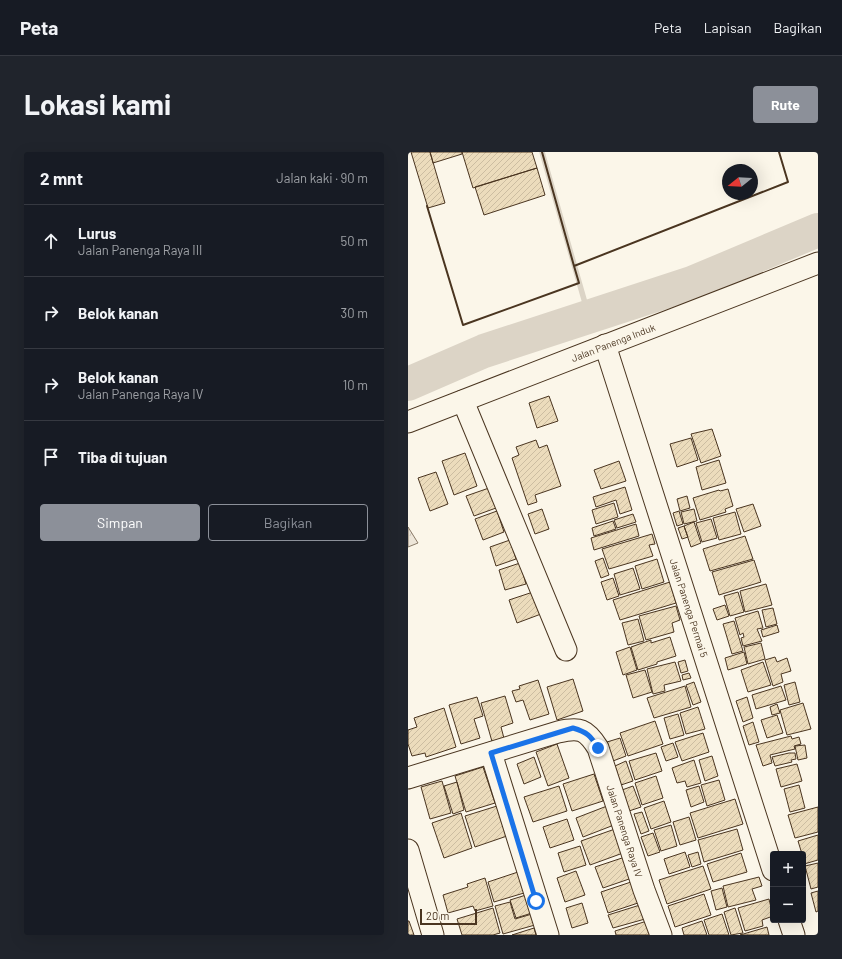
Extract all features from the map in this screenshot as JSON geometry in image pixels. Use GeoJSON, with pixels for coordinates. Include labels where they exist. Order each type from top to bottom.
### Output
{"type":"FeatureCollection","features":[{"type":"Feature","properties":{"kind":"street","name":"Jalan Panenga Induk"},"geometry":{"type":"LineString","coordinates":[[408,422],[818,263]]}},
{"type":"Feature","properties":{"kind":"street","name":"Jalan Panenga Permai 5"},"geometry":{"type":"LineString","coordinates":[[605,345],[770,861]]}},
{"type":"Feature","properties":{"kind":"street"},"geometry":{"type":"LineString","coordinates":[[463,401],[566,650]]}},
{"type":"Feature","properties":{"kind":"street","name":"Jalan Panenga Raya IV"},"geometry":{"type":"LineString","coordinates":[[491,753],[573,728],[584,731],[592,738],[600,754],[644,890],[661,935]]}},
{"type":"Feature","properties":{"kind":"street"},"geometry":{"type":"LineString","coordinates":[[408,778],[491,753],[548,935]]}},
{"type":"Feature","properties":{"kind":"street"},"geometry":{"type":"LineString","coordinates":[[408,850],[433,935]]}},
{"type":"Feature","properties":{"kind":"street"},"geometry":{"type":"LineString","coordinates":[[790,923],[794,935]]}},
{"type":"Feature","properties":{"kind":"green space"},"geometry":{"type":"Polygon","coordinates":[[[408,527],[418,543],[408,547],[408,527]]]}},
{"type":"Feature","properties":{"kind":"building"},"geometry":{"type":"Polygon","coordinates":[[[411,152],[430,152],[445,203],[428,208],[411,152]]]}},
{"type":"Feature","properties":{"kind":"building"},"geometry":{"type":"Polygon","coordinates":[[[430,152],[462,152],[462,154],[433,163],[430,152]]]}},
{"type":"Feature","properties":{"kind":"building"},"geometry":{"type":"Polygon","coordinates":[[[462,152],[532,152],[537,168],[473,188],[462,152]]]}},
{"type":"Feature","properties":{"kind":"building"},"geometry":{"type":"Polygon","coordinates":[[[537,168],[545,195],[484,215],[475,187],[537,168]]]}},
{"type":"Feature","properties":{"kind":"building"},"geometry":{"type":"Polygon","coordinates":[[[549,396],[558,421],[537,428],[529,403],[549,396]]]}},
{"type":"Feature","properties":{"kind":"building"},"geometry":{"type":"Polygon","coordinates":[[[712,429],[721,456],[701,463],[691,434],[712,429]]]}},
{"type":"Feature","properties":{"kind":"building"},"geometry":{"type":"Polygon","coordinates":[[[691,438],[698,460],[677,467],[670,444],[691,438]]]}},
{"type":"Feature","properties":{"kind":"building"},"geometry":{"type":"Polygon","coordinates":[[[536,440],[539,448],[547,445],[561,486],[535,495],[537,502],[528,505],[512,458],[519,455],[516,447],[536,440]]]}},
{"type":"Feature","properties":{"kind":"building"},"geometry":{"type":"Polygon","coordinates":[[[465,453],[477,486],[454,495],[442,461],[465,453]]]}},
{"type":"Feature","properties":{"kind":"building"},"geometry":{"type":"Polygon","coordinates":[[[719,460],[726,483],[702,490],[696,467],[719,460]]]}},
{"type":"Feature","properties":{"kind":"building"},"geometry":{"type":"Polygon","coordinates":[[[619,461],[626,481],[601,489],[594,470],[619,461]]]}},
{"type":"Feature","properties":{"kind":"building"},"geometry":{"type":"Polygon","coordinates":[[[436,472],[448,504],[430,511],[418,478],[436,472]]]}},
{"type":"Feature","properties":{"kind":"building"},"geometry":{"type":"Polygon","coordinates":[[[625,487],[632,510],[620,514],[616,500],[596,507],[593,497],[625,487]]]}},
{"type":"Feature","properties":{"kind":"building"},"geometry":{"type":"Polygon","coordinates":[[[489,488],[496,508],[474,516],[466,496],[489,488]]]}},
{"type":"Feature","properties":{"kind":"building"},"geometry":{"type":"Polygon","coordinates":[[[728,489],[733,506],[725,509],[726,512],[700,520],[693,498],[719,490],[728,489]]]}},
{"type":"Feature","properties":{"kind":"building"},"geometry":{"type":"Polygon","coordinates":[[[687,496],[690,508],[680,511],[677,499],[687,496]]]}},
{"type":"Feature","properties":{"kind":"building"},"geometry":{"type":"Polygon","coordinates":[[[614,503],[618,517],[596,524],[592,510],[614,503]]]}},
{"type":"Feature","properties":{"kind":"building"},"geometry":{"type":"Polygon","coordinates":[[[753,504],[761,526],[744,532],[736,509],[753,504]]]}},
{"type":"Feature","properties":{"kind":"building"},"geometry":{"type":"Polygon","coordinates":[[[542,509],[549,529],[535,534],[528,514],[542,509]]]}},
{"type":"Feature","properties":{"kind":"building"},"geometry":{"type":"Polygon","coordinates":[[[694,509],[697,521],[684,524],[681,512],[694,509]]]}},
{"type":"Feature","properties":{"kind":"building"},"geometry":{"type":"Polygon","coordinates":[[[497,511],[504,532],[483,540],[475,519],[497,511]]]}},
{"type":"Feature","properties":{"kind":"building"},"geometry":{"type":"Polygon","coordinates":[[[679,511],[683,524],[677,526],[673,513],[679,511]]]}},
{"type":"Feature","properties":{"kind":"building"},"geometry":{"type":"Polygon","coordinates":[[[735,512],[741,534],[719,540],[713,518],[735,512]]]}},
{"type":"Feature","properties":{"kind":"building"},"geometry":{"type":"Polygon","coordinates":[[[633,514],[636,522],[617,528],[614,520],[633,514]]]}},
{"type":"Feature","properties":{"kind":"building"},"geometry":{"type":"Polygon","coordinates":[[[711,519],[717,538],[702,542],[696,523],[711,519]]]}},
{"type":"Feature","properties":{"kind":"building"},"geometry":{"type":"Polygon","coordinates":[[[613,521],[616,529],[594,536],[592,528],[613,521]]]}},
{"type":"Feature","properties":{"kind":"building"},"geometry":{"type":"Polygon","coordinates":[[[694,522],[701,543],[691,547],[684,526],[694,522]]]}},
{"type":"Feature","properties":{"kind":"building"},"geometry":{"type":"Polygon","coordinates":[[[636,524],[639,536],[594,550],[591,538],[636,524]]]}},
{"type":"Feature","properties":{"kind":"building"},"geometry":{"type":"Polygon","coordinates":[[[684,526],[688,537],[682,539],[678,528],[684,526]]]}},
{"type":"Feature","properties":{"kind":"building"},"geometry":{"type":"Polygon","coordinates":[[[652,534],[655,544],[649,545],[653,556],[609,569],[602,549],[652,534]]]}},
{"type":"Feature","properties":{"kind":"building"},"geometry":{"type":"Polygon","coordinates":[[[745,536],[753,559],[710,571],[703,549],[745,536]]]}},
{"type":"Feature","properties":{"kind":"building"},"geometry":{"type":"Polygon","coordinates":[[[510,540],[516,559],[496,566],[490,547],[510,540]]]}},
{"type":"Feature","properties":{"kind":"building"},"geometry":{"type":"Polygon","coordinates":[[[603,558],[609,575],[601,578],[595,561],[603,558]]]}},
{"type":"Feature","properties":{"kind":"building"},"geometry":{"type":"Polygon","coordinates":[[[657,559],[664,582],[642,589],[635,566],[657,559]]]}},
{"type":"Feature","properties":{"kind":"building"},"geometry":{"type":"Polygon","coordinates":[[[754,560],[761,582],[719,595],[712,572],[754,560]]]}},
{"type":"Feature","properties":{"kind":"building"},"geometry":{"type":"Polygon","coordinates":[[[520,563],[526,584],[505,590],[499,570],[520,563]]]}},
{"type":"Feature","properties":{"kind":"building"},"geometry":{"type":"Polygon","coordinates":[[[633,568],[640,589],[620,595],[614,574],[633,568]]]}},
{"type":"Feature","properties":{"kind":"building"},"geometry":{"type":"Polygon","coordinates":[[[613,578],[619,596],[607,600],[601,582],[613,578]]]}},
{"type":"Feature","properties":{"kind":"building"},"geometry":{"type":"Polygon","coordinates":[[[670,582],[676,603],[620,620],[613,600],[670,582]]]}},
{"type":"Feature","properties":{"kind":"building"},"geometry":{"type":"Polygon","coordinates":[[[766,584],[772,605],[745,612],[740,591],[766,584]]]}},
{"type":"Feature","properties":{"kind":"building"},"geometry":{"type":"Polygon","coordinates":[[[533,592],[541,614],[517,623],[509,600],[533,592]]]}},
{"type":"Feature","properties":{"kind":"building"},"geometry":{"type":"Polygon","coordinates":[[[738,592],[744,612],[730,616],[724,596],[738,592]]]}},
{"type":"Feature","properties":{"kind":"building"},"geometry":{"type":"Polygon","coordinates":[[[725,605],[729,616],[717,620],[713,609],[725,605]]]}},
{"type":"Feature","properties":{"kind":"building"},"geometry":{"type":"Polygon","coordinates":[[[676,606],[680,620],[672,623],[674,632],[646,640],[639,616],[676,606]]]}},
{"type":"Feature","properties":{"kind":"building"},"geometry":{"type":"Polygon","coordinates":[[[773,608],[777,624],[766,627],[762,610],[773,608]]]}},
{"type":"Feature","properties":{"kind":"building"},"geometry":{"type":"Polygon","coordinates":[[[758,611],[763,628],[757,629],[762,641],[743,646],[741,638],[744,637],[743,633],[740,635],[735,618],[758,611]]]}},
{"type":"Feature","properties":{"kind":"building"},"geometry":{"type":"Polygon","coordinates":[[[638,619],[644,641],[628,645],[622,623],[638,619]]]}},
{"type":"Feature","properties":{"kind":"building"},"geometry":{"type":"Polygon","coordinates":[[[734,621],[743,651],[732,654],[723,624],[734,621]]]}},
{"type":"Feature","properties":{"kind":"building"},"geometry":{"type":"Polygon","coordinates":[[[777,625],[779,632],[763,637],[761,630],[777,625]]]}},
{"type":"Feature","properties":{"kind":"building"},"geometry":{"type":"Polygon","coordinates":[[[670,637],[676,656],[638,670],[631,647],[651,640],[651,643],[670,637]]]}},
{"type":"Feature","properties":{"kind":"building"},"geometry":{"type":"Polygon","coordinates":[[[761,643],[765,659],[748,664],[744,647],[761,643]]]}},
{"type":"Feature","properties":{"kind":"building"},"geometry":{"type":"Polygon","coordinates":[[[630,647],[637,670],[623,675],[616,652],[630,647]]]}},
{"type":"Feature","properties":{"kind":"building"},"geometry":{"type":"Polygon","coordinates":[[[744,652],[747,664],[728,670],[725,658],[744,652]]]}},
{"type":"Feature","properties":{"kind":"building"},"geometry":{"type":"Polygon","coordinates":[[[775,657],[777,662],[787,658],[791,671],[781,674],[783,682],[773,686],[765,660],[775,657]]]}},
{"type":"Feature","properties":{"kind":"building"},"geometry":{"type":"Polygon","coordinates":[[[685,660],[688,671],[681,673],[678,662],[685,660]]]}},
{"type":"Feature","properties":{"kind":"building"},"geometry":{"type":"Polygon","coordinates":[[[675,662],[681,681],[664,685],[665,691],[653,694],[647,669],[675,662]]]}},
{"type":"Feature","properties":{"kind":"building"},"geometry":{"type":"Polygon","coordinates":[[[763,662],[771,685],[748,692],[741,670],[763,662]]]}},
{"type":"Feature","properties":{"kind":"building"},"geometry":{"type":"Polygon","coordinates":[[[645,670],[652,692],[633,698],[626,675],[645,670]]]}},
{"type":"Feature","properties":{"kind":"building"},"geometry":{"type":"Polygon","coordinates":[[[689,673],[691,678],[683,680],[682,675],[689,673]]]}},
{"type":"Feature","properties":{"kind":"building"},"geometry":{"type":"Polygon","coordinates":[[[573,679],[583,711],[557,720],[547,687],[573,679]]]}},
{"type":"Feature","properties":{"kind":"building"},"geometry":{"type":"Polygon","coordinates":[[[538,680],[549,714],[530,720],[523,700],[516,702],[512,691],[520,689],[519,686],[538,680]]]}},
{"type":"Feature","properties":{"kind":"building"},"geometry":{"type":"Polygon","coordinates":[[[694,682],[701,702],[693,705],[686,685],[694,682]]]}},
{"type":"Feature","properties":{"kind":"building"},"geometry":{"type":"Polygon","coordinates":[[[795,682],[800,702],[789,705],[784,685],[795,682]]]}},
{"type":"Feature","properties":{"kind":"building"},"geometry":{"type":"Polygon","coordinates":[[[685,686],[691,707],[654,718],[647,698],[685,686]]]}},
{"type":"Feature","properties":{"kind":"building"},"geometry":{"type":"Polygon","coordinates":[[[781,686],[786,700],[756,709],[752,695],[781,686]]]}},
{"type":"Feature","properties":{"kind":"building"},"geometry":{"type":"Polygon","coordinates":[[[505,696],[513,723],[501,727],[505,742],[493,745],[481,703],[505,696]]]}},
{"type":"Feature","properties":{"kind":"building"},"geometry":{"type":"Polygon","coordinates":[[[477,697],[483,716],[474,719],[480,738],[461,744],[449,705],[477,697]]]}},
{"type":"Feature","properties":{"kind":"building"},"geometry":{"type":"Polygon","coordinates":[[[747,697],[753,718],[743,722],[736,701],[747,697]]]}},
{"type":"Feature","properties":{"kind":"building"},"geometry":{"type":"Polygon","coordinates":[[[803,703],[811,729],[787,735],[780,710],[803,703]]]}},
{"type":"Feature","properties":{"kind":"building"},"geometry":{"type":"Polygon","coordinates":[[[777,704],[780,713],[772,715],[770,707],[777,704]]]}},
{"type":"Feature","properties":{"kind":"building"},"geometry":{"type":"Polygon","coordinates":[[[698,707],[705,729],[686,734],[680,713],[698,707]]]}},
{"type":"Feature","properties":{"kind":"building"},"geometry":{"type":"Polygon","coordinates":[[[444,708],[456,747],[426,757],[425,753],[412,756],[408,744],[408,730],[417,727],[414,718],[444,708]]]}},
{"type":"Feature","properties":{"kind":"building"},"geometry":{"type":"Polygon","coordinates":[[[678,714],[684,735],[670,739],[664,718],[678,714]]]}},
{"type":"Feature","properties":{"kind":"building"},"geometry":{"type":"Polygon","coordinates":[[[777,715],[783,733],[767,738],[761,720],[777,715]]]}},
{"type":"Feature","properties":{"kind":"building"},"geometry":{"type":"Polygon","coordinates":[[[655,721],[663,744],[628,756],[620,733],[655,721]]]}},
{"type":"Feature","properties":{"kind":"building"},"geometry":{"type":"Polygon","coordinates":[[[753,722],[759,742],[749,745],[743,726],[753,722]]]}},
{"type":"Feature","properties":{"kind":"building"},"geometry":{"type":"Polygon","coordinates":[[[703,733],[709,752],[682,761],[675,742],[703,733]]]}},
{"type":"Feature","properties":{"kind":"building"},"geometry":{"type":"Polygon","coordinates":[[[791,736],[792,739],[799,737],[801,744],[794,746],[795,749],[770,755],[772,763],[763,766],[756,745],[791,736]]]}},
{"type":"Feature","properties":{"kind":"building"},"geometry":{"type":"Polygon","coordinates":[[[620,738],[626,756],[613,761],[607,742],[620,738]]]}},
{"type":"Feature","properties":{"kind":"building"},"geometry":{"type":"Polygon","coordinates":[[[673,743],[678,757],[666,761],[661,747],[673,743]]]}},
{"type":"Feature","properties":{"kind":"building"},"geometry":{"type":"Polygon","coordinates":[[[557,744],[569,778],[548,786],[536,752],[557,744]]]}},
{"type":"Feature","properties":{"kind":"building"},"geometry":{"type":"Polygon","coordinates":[[[805,745],[807,758],[798,760],[795,746],[805,745]]]}},
{"type":"Feature","properties":{"kind":"building"},"geometry":{"type":"Polygon","coordinates":[[[656,753],[662,771],[635,780],[629,761],[656,753]]]}},
{"type":"Feature","properties":{"kind":"building"},"geometry":{"type":"Polygon","coordinates":[[[795,753],[796,759],[791,760],[792,762],[775,766],[772,757],[795,753]]]}},
{"type":"Feature","properties":{"kind":"building"},"geometry":{"type":"Polygon","coordinates":[[[712,756],[718,776],[705,781],[699,760],[712,756]]]}},
{"type":"Feature","properties":{"kind":"building"},"geometry":{"type":"Polygon","coordinates":[[[534,757],[541,777],[524,784],[517,764],[534,757]]]}},
{"type":"Feature","properties":{"kind":"building"},"geometry":{"type":"Polygon","coordinates":[[[694,760],[701,783],[687,787],[685,781],[677,783],[672,768],[694,760]]]}},
{"type":"Feature","properties":{"kind":"building"},"geometry":{"type":"Polygon","coordinates":[[[626,761],[633,781],[621,785],[615,766],[626,761]]]}},
{"type":"Feature","properties":{"kind":"building"},"geometry":{"type":"Polygon","coordinates":[[[797,764],[802,781],[781,787],[776,769],[797,764]]]}},
{"type":"Feature","properties":{"kind":"building"},"geometry":{"type":"Polygon","coordinates":[[[483,767],[495,803],[466,812],[455,776],[483,767]]]}},
{"type":"Feature","properties":{"kind":"building"},"geometry":{"type":"Polygon","coordinates":[[[594,774],[603,801],[572,811],[563,784],[594,774]]]}},
{"type":"Feature","properties":{"kind":"building"},"geometry":{"type":"Polygon","coordinates":[[[656,776],[663,798],[642,805],[635,783],[656,776]]]}},
{"type":"Feature","properties":{"kind":"building"},"geometry":{"type":"Polygon","coordinates":[[[719,780],[725,800],[707,806],[701,785],[719,780]]]}},
{"type":"Feature","properties":{"kind":"building"},"geometry":{"type":"Polygon","coordinates":[[[442,781],[451,813],[430,819],[421,787],[442,781]]]}},
{"type":"Feature","properties":{"kind":"building"},"geometry":{"type":"Polygon","coordinates":[[[457,782],[464,810],[453,814],[444,786],[457,782]]]}},
{"type":"Feature","properties":{"kind":"building"},"geometry":{"type":"Polygon","coordinates":[[[799,785],[805,808],[790,812],[784,789],[799,785]]]}},
{"type":"Feature","properties":{"kind":"building"},"geometry":{"type":"Polygon","coordinates":[[[559,786],[567,811],[533,822],[524,797],[559,786]]]}},
{"type":"Feature","properties":{"kind":"building"},"geometry":{"type":"Polygon","coordinates":[[[633,786],[641,807],[629,811],[622,790],[633,786]]]}},
{"type":"Feature","properties":{"kind":"building"},"geometry":{"type":"Polygon","coordinates":[[[699,786],[704,802],[691,807],[686,790],[699,786]]]}},
{"type":"Feature","properties":{"kind":"building"},"geometry":{"type":"Polygon","coordinates":[[[735,799],[743,824],[698,838],[690,813],[735,799]]]}},
{"type":"Feature","properties":{"kind":"building"},"geometry":{"type":"Polygon","coordinates":[[[664,801],[671,822],[651,829],[644,808],[664,801]]]}},
{"type":"Feature","properties":{"kind":"building"},"geometry":{"type":"Polygon","coordinates":[[[497,806],[507,836],[475,847],[465,816],[497,806]]]}},
{"type":"Feature","properties":{"kind":"building"},"geometry":{"type":"Polygon","coordinates":[[[607,806],[614,825],[583,837],[576,818],[607,806]]]}},
{"type":"Feature","properties":{"kind":"building"},"geometry":{"type":"Polygon","coordinates":[[[818,807],[818,832],[795,838],[788,815],[818,807]]]}},
{"type":"Feature","properties":{"kind":"building"},"geometry":{"type":"Polygon","coordinates":[[[642,812],[649,831],[641,834],[634,814],[642,812]]]}},
{"type":"Feature","properties":{"kind":"building"},"geometry":{"type":"Polygon","coordinates":[[[461,813],[472,848],[444,858],[432,823],[461,813]]]}},
{"type":"Feature","properties":{"kind":"building"},"geometry":{"type":"Polygon","coordinates":[[[689,817],[696,840],[680,845],[673,822],[689,817]]]}},
{"type":"Feature","properties":{"kind":"building"},"geometry":{"type":"Polygon","coordinates":[[[567,819],[574,840],[550,848],[543,827],[567,819]]]}},
{"type":"Feature","properties":{"kind":"building"},"geometry":{"type":"Polygon","coordinates":[[[671,825],[677,846],[661,851],[654,830],[671,825]]]}},
{"type":"Feature","properties":{"kind":"building"},"geometry":{"type":"Polygon","coordinates":[[[615,829],[623,853],[590,865],[581,841],[615,829]]]}},
{"type":"Feature","properties":{"kind":"building"},"geometry":{"type":"Polygon","coordinates":[[[737,829],[743,850],[704,862],[698,840],[737,829]]]}},
{"type":"Feature","properties":{"kind":"building"},"geometry":{"type":"Polygon","coordinates":[[[653,833],[660,852],[648,856],[641,837],[653,833]]]}},
{"type":"Feature","properties":{"kind":"building"},"geometry":{"type":"Polygon","coordinates":[[[818,835],[818,860],[806,863],[806,851],[801,851],[798,841],[818,835]]]}},
{"type":"Feature","properties":{"kind":"building"},"geometry":{"type":"Polygon","coordinates":[[[580,846],[586,865],[564,872],[558,853],[580,846]]]}},
{"type":"Feature","properties":{"kind":"building"},"geometry":{"type":"Polygon","coordinates":[[[685,852],[690,867],[669,874],[664,859],[685,852]]]}},
{"type":"Feature","properties":{"kind":"building"},"geometry":{"type":"Polygon","coordinates":[[[698,852],[701,864],[692,867],[688,855],[698,852]]]}},
{"type":"Feature","properties":{"kind":"building"},"geometry":{"type":"Polygon","coordinates":[[[741,853],[747,872],[713,882],[707,864],[741,853]]]}},
{"type":"Feature","properties":{"kind":"building"},"geometry":{"type":"Polygon","coordinates":[[[625,857],[632,878],[603,888],[595,867],[625,857]]]}},
{"type":"Feature","properties":{"kind":"building"},"geometry":{"type":"Polygon","coordinates":[[[818,863],[818,887],[811,889],[806,866],[818,863]]]}},
{"type":"Feature","properties":{"kind":"building"},"geometry":{"type":"Polygon","coordinates":[[[703,866],[711,889],[667,904],[659,880],[703,866]]]}},
{"type":"Feature","properties":{"kind":"building"},"geometry":{"type":"Polygon","coordinates":[[[576,871],[585,895],[565,902],[557,878],[576,871]]]}},
{"type":"Feature","properties":{"kind":"building"},"geometry":{"type":"Polygon","coordinates":[[[518,872],[524,893],[494,902],[488,882],[518,872]]]}},
{"type":"Feature","properties":{"kind":"building"},"geometry":{"type":"Polygon","coordinates":[[[759,877],[762,886],[752,889],[756,900],[728,907],[723,886],[759,877]]]}},
{"type":"Feature","properties":{"kind":"building"},"geometry":{"type":"Polygon","coordinates":[[[485,878],[493,906],[475,911],[473,906],[448,913],[443,895],[468,887],[467,884],[485,878]]]}},
{"type":"Feature","properties":{"kind":"building"},"geometry":{"type":"Polygon","coordinates":[[[634,881],[641,902],[608,913],[601,892],[634,881]]]}},
{"type":"Feature","properties":{"kind":"building"},"geometry":{"type":"Polygon","coordinates":[[[722,888],[727,907],[716,910],[711,891],[722,888]]]}},
{"type":"Feature","properties":{"kind":"building"},"geometry":{"type":"Polygon","coordinates":[[[818,891],[818,911],[816,912],[811,893],[818,891]]]}},
{"type":"Feature","properties":{"kind":"building"},"geometry":{"type":"Polygon","coordinates":[[[704,894],[711,915],[675,927],[668,906],[704,894]]]}},
{"type":"Feature","properties":{"kind":"building"},"geometry":{"type":"Polygon","coordinates":[[[526,895],[532,913],[516,918],[510,900],[526,895]]]}},
{"type":"Feature","properties":{"kind":"building"},"geometry":{"type":"Polygon","coordinates":[[[769,899],[770,917],[762,920],[763,926],[745,931],[738,908],[769,899]]]}},
{"type":"Feature","properties":{"kind":"building"},"geometry":{"type":"Polygon","coordinates":[[[510,902],[515,919],[532,914],[535,925],[503,934],[495,906],[510,902]]]}},
{"type":"Feature","properties":{"kind":"building"},"geometry":{"type":"Polygon","coordinates":[[[582,903],[588,923],[572,928],[566,908],[582,903]]]}},
{"type":"Feature","properties":{"kind":"building"},"geometry":{"type":"Polygon","coordinates":[[[640,905],[645,919],[613,928],[608,915],[640,905]]]}},
{"type":"Feature","properties":{"kind":"building"},"geometry":{"type":"Polygon","coordinates":[[[493,908],[500,933],[493,935],[462,935],[457,919],[493,908]]]}},
{"type":"Feature","properties":{"kind":"building"},"geometry":{"type":"Polygon","coordinates":[[[735,908],[743,933],[731,935],[724,912],[735,908]]]}},
{"type":"Feature","properties":{"kind":"building"},"geometry":{"type":"Polygon","coordinates":[[[722,914],[729,935],[709,935],[704,920],[722,914]]]}},
{"type":"Feature","properties":{"kind":"building"},"geometry":{"type":"Polygon","coordinates":[[[409,921],[414,935],[408,935],[409,921]]]}},
{"type":"Feature","properties":{"kind":"building"},"geometry":{"type":"Polygon","coordinates":[[[647,921],[651,935],[616,935],[615,931],[647,921]]]}},
{"type":"Feature","properties":{"kind":"building"},"geometry":{"type":"Polygon","coordinates":[[[702,921],[707,935],[684,935],[682,928],[702,921]]]}},
{"type":"Feature","properties":{"kind":"building"},"geometry":{"type":"Polygon","coordinates":[[[767,927],[769,935],[740,935],[767,927]]]}},
{"type":"Feature","properties":{"kind":"building"},"geometry":{"type":"Polygon","coordinates":[[[534,928],[536,935],[512,935],[534,928]]]}},
{"type":"Feature","properties":{"kind":"waterway"},"geometry":{"type":"LineString","coordinates":[[542,152],[589,317]]}},
{"type":"Feature","properties":{"kind":"waterway"},"geometry":{"type":"LineString","coordinates":[[408,384],[484,351],[692,283],[818,230]]}},
{"type":"Feature","properties":{"kind":"waterway"},"geometry":{"type":"LineString","coordinates":[[408,390],[528,347],[680,297],[818,231]]}},
{"type":"Feature","properties":{"kind":"wall"},"geometry":{"type":"LineString","coordinates":[[542,152],[574,266],[788,182],[779,152]]}},
{"type":"Feature","properties":{"kind":"wall"},"geometry":{"type":"LineString","coordinates":[[427,206],[463,325],[579,283],[574,266]]}},
{"type":"Feature","properties":{"kind":"route"},"geometry":{"type":"LineString","coordinates":[[536,901],[491,753],[573,728],[584,731],[592,738],[598,748]]}}]}
